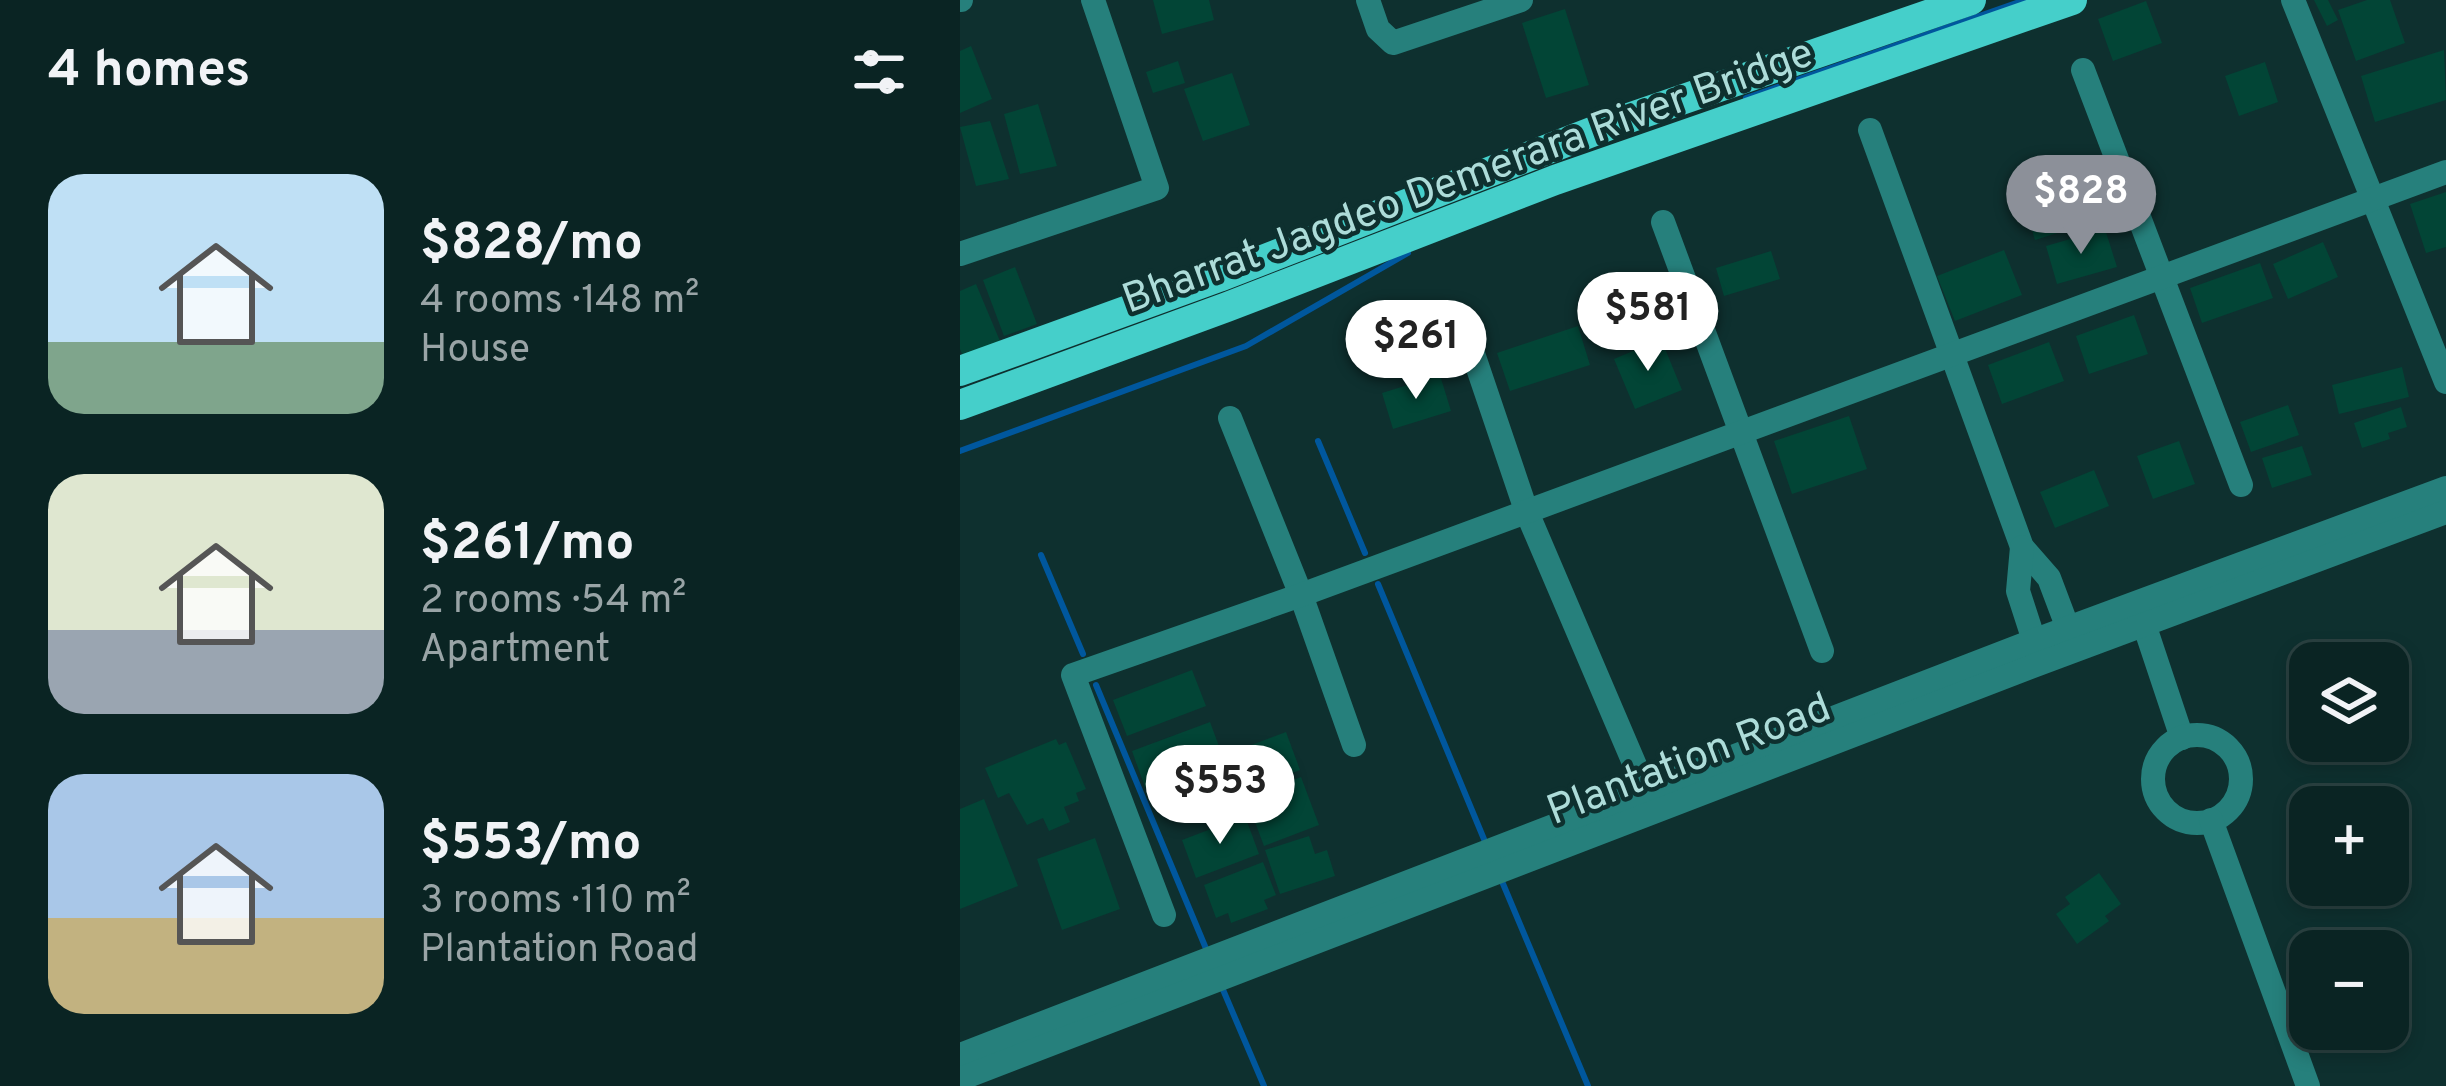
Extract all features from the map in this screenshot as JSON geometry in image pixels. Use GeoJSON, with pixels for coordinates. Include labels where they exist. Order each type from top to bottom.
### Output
{"type":"FeatureCollection","features":[{"type":"Feature","properties":{"kind":"main road","name":"Bharrat Jagdeo Demerara River Bridge"},"geometry":{"type":"LineString","coordinates":[[960,371],[1220,277],[1620,121],[1971,0]]}},
{"type":"Feature","properties":{"kind":"main road","name":"Bharrat Jagdeo Demerara River Bridge"},"geometry":{"type":"LineString","coordinates":[[960,405],[1227,308],[1555,180],[2072,0]]}},
{"type":"Feature","properties":{"kind":"street"},"geometry":{"type":"LineString","coordinates":[[960,254],[1157,188],[1094,0]]}},
{"type":"Feature","properties":{"kind":"street"},"geometry":{"type":"LineString","coordinates":[[1368,0],[1378,29],[1393,43],[1521,0]]}},
{"type":"Feature","properties":{"kind":"street"},"geometry":{"type":"LineString","coordinates":[[2293,0],[2446,382]]}},
{"type":"Feature","properties":{"kind":"street"},"geometry":{"type":"LineString","coordinates":[[2084,70],[2241,485]]}},
{"type":"Feature","properties":{"kind":"street"},"geometry":{"type":"LineString","coordinates":[[1870,130],[2022,547],[2049,578],[2072,639]]}},
{"type":"Feature","properties":{"kind":"street"},"geometry":{"type":"LineString","coordinates":[[1164,915],[1073,675],[2446,172]]}},
{"type":"Feature","properties":{"kind":"street"},"geometry":{"type":"LineString","coordinates":[[1663,222],[1822,651]]}},
{"type":"Feature","properties":{"kind":"street"},"geometry":{"type":"LineString","coordinates":[[1463,324],[1526,510],[1646,791]]}},
{"type":"Feature","properties":{"kind":"street"},"geometry":{"type":"LineString","coordinates":[[1230,418],[1301,595],[1354,745]]}},
{"type":"Feature","properties":{"kind":"street","name":"Plantation Road"},"geometry":{"type":"LineString","coordinates":[[2141,614],[2446,488]]}},
{"type":"Feature","properties":{"kind":"street","name":"Plantation Road"},"geometry":{"type":"LineString","coordinates":[[962,1068],[2037,652],[2446,512]]}},
{"type":"Feature","properties":{"kind":"street"},"geometry":{"type":"LineString","coordinates":[[2022,547],[2018,591],[2037,652]]}},
{"type":"Feature","properties":{"kind":"street"},"geometry":{"type":"LineString","coordinates":[[2141,614],[2182,738]]}},
{"type":"Feature","properties":{"kind":"street","name":"Plantation Road"},"geometry":{"type":"LineString","coordinates":[[962,1068],[1646,791],[2037,652]]}},
{"type":"Feature","properties":{"kind":"street"},"geometry":{"type":"LineString","coordinates":[[2182,738],[2216,739],[2238,764],[2236,798],[2211,820],[2177,819],[2155,794],[2157,760],[2182,738]]}},
{"type":"Feature","properties":{"kind":"street"},"geometry":{"type":"LineString","coordinates":[[2211,820],[2308,1086]]}},
{"type":"Feature","properties":{"kind":"building"},"geometry":{"type":"Polygon","coordinates":[[[1153,0],[1209,0],[1214,20],[1162,34],[1153,0]]]}},
{"type":"Feature","properties":{"kind":"building"},"geometry":{"type":"Polygon","coordinates":[[[2314,0],[2328,0],[2338,20],[2327,26],[2314,0]]]}},
{"type":"Feature","properties":{"kind":"building"},"geometry":{"type":"Polygon","coordinates":[[[2367,0],[2390,0],[2405,43],[2356,61],[2338,10],[2367,0]]]}},
{"type":"Feature","properties":{"kind":"building"},"geometry":{"type":"Polygon","coordinates":[[[2146,1],[2162,43],[2113,61],[2098,19],[2146,1]]]}},
{"type":"Feature","properties":{"kind":"building"},"geometry":{"type":"Polygon","coordinates":[[[1565,9],[1589,85],[1546,98],[1522,23],[1565,9]]]}},
{"type":"Feature","properties":{"kind":"building"},"geometry":{"type":"Polygon","coordinates":[[[971,46],[992,99],[960,113],[960,51],[971,46]]]}},
{"type":"Feature","properties":{"kind":"building"},"geometry":{"type":"Polygon","coordinates":[[[2444,50],[2446,100],[2375,122],[2361,76],[2444,50]]]}},
{"type":"Feature","properties":{"kind":"building"},"geometry":{"type":"Polygon","coordinates":[[[1178,61],[1185,83],[1153,93],[1146,72],[1178,61]]]}},
{"type":"Feature","properties":{"kind":"building"},"geometry":{"type":"Polygon","coordinates":[[[2265,62],[2278,102],[2239,116],[2225,76],[2265,62]]]}},
{"type":"Feature","properties":{"kind":"building"},"geometry":{"type":"Polygon","coordinates":[[[1232,73],[1250,125],[1203,141],[1184,89],[1232,73]]]}},
{"type":"Feature","properties":{"kind":"building"},"geometry":{"type":"Polygon","coordinates":[[[1038,104],[1057,166],[1020,174],[1004,114],[1038,104]]]}},
{"type":"Feature","properties":{"kind":"building"},"geometry":{"type":"Polygon","coordinates":[[[990,121],[1009,179],[976,186],[960,127],[990,121]]]}},
{"type":"Feature","properties":{"kind":"building"},"geometry":{"type":"Polygon","coordinates":[[[2092,172],[2106,218],[2035,240],[2021,194],[2092,172]]]}},
{"type":"Feature","properties":{"kind":"building"},"geometry":{"type":"Polygon","coordinates":[[[2446,192],[2446,247],[2426,253],[2410,204],[2446,192]]]}},
{"type":"Feature","properties":{"kind":"building"},"geometry":{"type":"Polygon","coordinates":[[[2105,229],[2117,267],[2057,284],[2046,246],[2105,229]]]}},
{"type":"Feature","properties":{"kind":"building"},"geometry":{"type":"Polygon","coordinates":[[[2323,242],[2338,277],[2288,299],[2273,264],[2323,242]]]}},
{"type":"Feature","properties":{"kind":"building"},"geometry":{"type":"Polygon","coordinates":[[[2004,250],[2022,295],[1955,321],[1937,276],[2004,250]]]}},
{"type":"Feature","properties":{"kind":"building"},"geometry":{"type":"Polygon","coordinates":[[[1771,251],[1780,279],[1724,296],[1716,268],[1771,251]]]}},
{"type":"Feature","properties":{"kind":"building"},"geometry":{"type":"Polygon","coordinates":[[[2260,263],[2273,298],[2202,323],[2190,288],[2260,263]]]}},
{"type":"Feature","properties":{"kind":"building"},"geometry":{"type":"Polygon","coordinates":[[[1015,267],[1037,324],[1004,336],[983,280],[1015,267]]]}},
{"type":"Feature","properties":{"kind":"building"},"geometry":{"type":"Polygon","coordinates":[[[976,284],[1005,353],[968,369],[960,349],[960,291],[976,284]]]}},
{"type":"Feature","properties":{"kind":"building"},"geometry":{"type":"Polygon","coordinates":[[[2134,315],[2148,354],[2089,374],[2076,336],[2134,315]]]}},
{"type":"Feature","properties":{"kind":"building"},"geometry":{"type":"Polygon","coordinates":[[[1578,326],[1590,365],[1510,391],[1497,353],[1578,326]]]}},
{"type":"Feature","properties":{"kind":"building"},"geometry":{"type":"Polygon","coordinates":[[[1661,339],[1682,390],[1635,409],[1614,359],[1661,339]]]}},
{"type":"Feature","properties":{"kind":"building"},"geometry":{"type":"Polygon","coordinates":[[[2049,342],[2064,381],[2002,404],[1988,365],[2049,342]]]}},
{"type":"Feature","properties":{"kind":"building"},"geometry":{"type":"Polygon","coordinates":[[[2402,367],[2409,397],[2339,414],[2332,385],[2402,367]]]}},
{"type":"Feature","properties":{"kind":"building"},"geometry":{"type":"Polygon","coordinates":[[[1440,375],[1451,411],[1393,429],[1382,393],[1440,375]]]}},
{"type":"Feature","properties":{"kind":"building"},"geometry":{"type":"Polygon","coordinates":[[[2288,405],[2299,435],[2251,452],[2240,422],[2288,405]]]}},
{"type":"Feature","properties":{"kind":"building"},"geometry":{"type":"Polygon","coordinates":[[[2401,407],[2407,427],[2388,433],[2390,439],[2362,448],[2354,423],[2401,407]]]}},
{"type":"Feature","properties":{"kind":"building"},"geometry":{"type":"Polygon","coordinates":[[[1849,416],[1867,469],[1792,494],[1774,441],[1849,416]]]}},
{"type":"Feature","properties":{"kind":"building"},"geometry":{"type":"Polygon","coordinates":[[[2179,441],[2195,484],[2153,499],[2137,456],[2179,441]]]}},
{"type":"Feature","properties":{"kind":"building"},"geometry":{"type":"Polygon","coordinates":[[[2302,446],[2312,475],[2272,488],[2262,458],[2302,446]]]}},
{"type":"Feature","properties":{"kind":"building"},"geometry":{"type":"Polygon","coordinates":[[[2094,470],[2109,506],[2055,528],[2040,492],[2094,470]]]}},
{"type":"Feature","properties":{"kind":"building"},"geometry":{"type":"Polygon","coordinates":[[[1192,670],[1206,706],[1127,736],[1113,700],[1192,670]]]}},
{"type":"Feature","properties":{"kind":"building"},"geometry":{"type":"Polygon","coordinates":[[[1210,722],[1223,757],[1145,787],[1132,751],[1210,722]]]}},
{"type":"Feature","properties":{"kind":"building"},"geometry":{"type":"Polygon","coordinates":[[[1286,732],[1300,770],[1244,792],[1230,753],[1286,732]]]}},
{"type":"Feature","properties":{"kind":"building"},"geometry":{"type":"Polygon","coordinates":[[[1056,739],[1059,745],[1066,742],[1086,789],[1076,793],[1079,801],[1064,807],[1070,822],[1049,831],[1043,818],[1027,825],[1009,793],[998,798],[985,768],[1056,739]]]}},
{"type":"Feature","properties":{"kind":"building"},"geometry":{"type":"Polygon","coordinates":[[[1301,777],[1319,825],[1264,846],[1246,798],[1301,777]]]}},
{"type":"Feature","properties":{"kind":"building"},"geometry":{"type":"Polygon","coordinates":[[[984,799],[1018,886],[960,909],[960,809],[984,799]]]}},
{"type":"Feature","properties":{"kind":"building"},"geometry":{"type":"Polygon","coordinates":[[[1245,816],[1259,854],[1196,878],[1182,840],[1245,816]]]}},
{"type":"Feature","properties":{"kind":"building"},"geometry":{"type":"Polygon","coordinates":[[[1309,836],[1315,854],[1327,850],[1335,876],[1280,894],[1265,850],[1309,836]]]}},
{"type":"Feature","properties":{"kind":"building"},"geometry":{"type":"Polygon","coordinates":[[[1095,838],[1120,909],[1062,930],[1037,859],[1095,838]]]}},
{"type":"Feature","properties":{"kind":"building"},"geometry":{"type":"Polygon","coordinates":[[[1263,862],[1276,895],[1264,900],[1268,909],[1231,923],[1228,913],[1216,918],[1204,885],[1263,862]]]}},
{"type":"Feature","properties":{"kind":"building"},"geometry":{"type":"Polygon","coordinates":[[[2099,873],[2121,904],[2105,916],[2109,921],[2077,944],[2056,914],[2070,904],[2065,897],[2099,873]]]}},
{"type":"Feature","properties":{"kind":"waterway"},"geometry":{"type":"LineString","coordinates":[[1746,98],[2025,0]]}},
{"type":"Feature","properties":{"kind":"waterway"},"geometry":{"type":"LineString","coordinates":[[960,451],[1246,346],[1408,253]]}},
{"type":"Feature","properties":{"kind":"waterway"},"geometry":{"type":"LineString","coordinates":[[1318,441],[1365,553]]}},
{"type":"Feature","properties":{"kind":"waterway"},"geometry":{"type":"LineString","coordinates":[[1041,555],[1083,654]]}},
{"type":"Feature","properties":{"kind":"waterway"},"geometry":{"type":"LineString","coordinates":[[1378,584],[1486,844]]}},
{"type":"Feature","properties":{"kind":"waterway"},"geometry":{"type":"LineString","coordinates":[[1096,685],[1207,951]]}},
{"type":"Feature","properties":{"kind":"waterway"},"geometry":{"type":"LineString","coordinates":[[1501,879],[1588,1086]]}},
{"type":"Feature","properties":{"kind":"waterway"},"geometry":{"type":"LineString","coordinates":[[1221,985],[1264,1086]]}}]}
